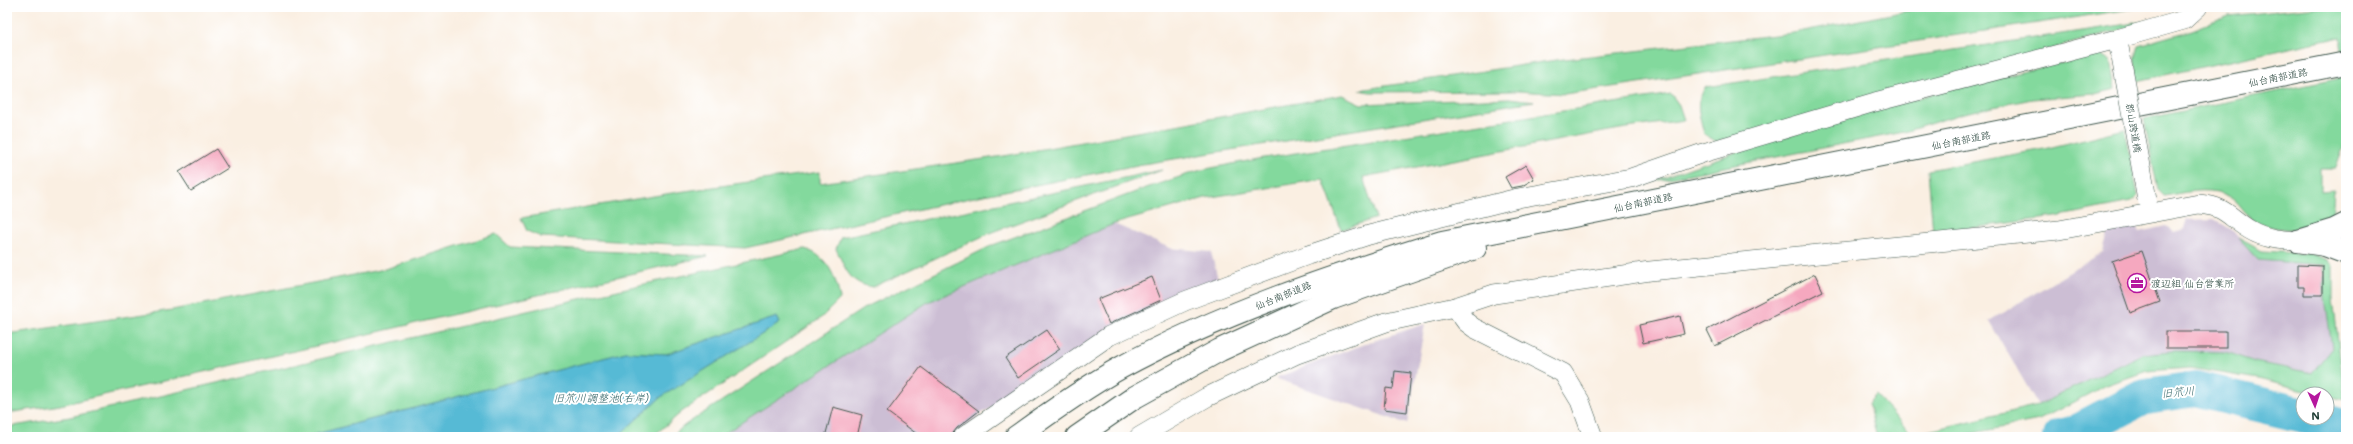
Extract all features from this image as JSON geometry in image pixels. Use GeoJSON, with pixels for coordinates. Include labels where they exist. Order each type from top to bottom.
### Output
{"type":"FeatureCollection","features":[{"type":"Feature","properties":{"kind":"main road","name":"仙台南部道路"},"geometry":{"type":"LineString","coordinates":[[1016,437],[1119,368],[1212,324],[1324,279],[1442,242],[2346,63]]}},
{"type":"Feature","properties":{"kind":"main road","name":"仙台南部道路"},"geometry":{"type":"LineString","coordinates":[[1077,437],[1135,397],[1220,350],[1333,298],[1443,258],[1575,216]]}},
{"type":"Feature","properties":{"kind":"main road"},"geometry":{"type":"LineString","coordinates":[[2298,241],[2334,230],[2346,224]]}},
{"type":"Feature","properties":{"kind":"main road"},"geometry":{"type":"LineString","coordinates":[[2298,241],[2325,246],[2346,253]]}},
{"type":"Feature","properties":{"kind":"street"},"geometry":{"type":"LineString","coordinates":[[963,437],[1109,336],[1185,302],[1308,255],[1369,235],[1518,198],[1632,178],[1703,153],[1874,102],[2119,48],[2184,20],[2198,7]]}},
{"type":"Feature","properties":{"kind":"street","name":"郡山跨道橋"},"geometry":{"type":"LineString","coordinates":[[2119,48],[2148,206]]}},
{"type":"Feature","properties":{"kind":"street"},"geometry":{"type":"LineString","coordinates":[[1139,437],[1207,397],[1297,354],[1386,322],[1455,307],[1494,294],[1650,271],[2059,230],[2148,206],[2199,204],[2215,206],[2228,212],[2249,230],[2265,237],[2298,241]]}},
{"type":"Feature","properties":{"kind":"street"},"geometry":{"type":"LineString","coordinates":[[1455,307],[1466,322],[1474,328],[1563,373],[1580,401],[1593,437]]}},
{"type":"Feature","properties":{"kind":"shaded area"},"geometry":{"type":"Polygon","coordinates":[[[2214,219],[2232,230],[2258,260],[2324,265],[2325,297],[2332,348],[2312,373],[2255,362],[2225,352],[2142,354],[2038,405],[1989,321],[2103,252],[2109,230],[2136,226],[2139,232],[2166,226],[2174,232],[2184,229],[2187,220],[2214,219]]]}},
{"type":"Feature","properties":{"kind":"shaded area"},"geometry":{"type":"Polygon","coordinates":[[[1114,224],[1170,248],[1211,252],[1218,279],[982,413],[951,437],[719,437],[928,302],[1114,224]]]}},
{"type":"Feature","properties":{"kind":"shaded area"},"geometry":{"type":"Polygon","coordinates":[[[1425,324],[1407,424],[1275,378],[1367,343],[1425,324]]]}},
{"type":"Feature","properties":{"kind":"green space"},"geometry":{"type":"Polygon","coordinates":[[[1947,7],[2145,7],[1565,94],[1517,91],[1370,92],[1359,90],[1556,60],[1793,33],[1917,9],[1947,7]]]}},
{"type":"Feature","properties":{"kind":"green space"},"geometry":{"type":"Polygon","coordinates":[[[2318,7],[2346,7],[2346,49],[2343,50],[2341,37],[2137,81],[2135,61],[2139,45],[2192,30],[2228,16],[2318,7]]]}},
{"type":"Feature","properties":{"kind":"green space"},"geometry":{"type":"Polygon","coordinates":[[[2155,20],[1717,142],[1704,134],[1699,115],[1700,98],[1706,87],[2155,20]]]}},
{"type":"Feature","properties":{"kind":"green space"},"geometry":{"type":"Polygon","coordinates":[[[2100,55],[2111,60],[2116,89],[2095,94],[2032,99],[1964,113],[1904,132],[1649,182],[1754,146],[1966,84],[2100,55]]]}},
{"type":"Feature","properties":{"kind":"green space"},"geometry":{"type":"Polygon","coordinates":[[[2346,77],[2346,140],[2336,168],[2321,168],[2321,191],[2334,190],[2332,218],[2312,228],[2288,229],[2272,227],[2264,225],[2250,217],[2233,199],[2223,194],[2201,191],[2164,196],[2158,190],[2144,119],[2346,77]]]}},
{"type":"Feature","properties":{"kind":"green space"},"geometry":{"type":"Polygon","coordinates":[[[1671,94],[1679,105],[1684,120],[1620,129],[1363,177],[1376,218],[1341,230],[1323,179],[1205,198],[1114,224],[928,302],[719,437],[671,437],[685,425],[866,307],[993,245],[1149,187],[1201,170],[1258,159],[1671,94]]]}},
{"type":"Feature","properties":{"kind":"green space"},"geometry":{"type":"Polygon","coordinates":[[[1342,95],[1361,104],[1509,98],[1534,101],[1143,164],[979,196],[745,248],[541,237],[527,231],[521,218],[678,192],[820,172],[820,183],[1004,156],[1342,95]]]}},
{"type":"Feature","properties":{"kind":"green space"},"geometry":{"type":"Polygon","coordinates":[[[2125,129],[2138,196],[2131,202],[2055,217],[1933,233],[1928,170],[2044,149],[2125,129]]]}},
{"type":"Feature","properties":{"kind":"green space"},"geometry":{"type":"Polygon","coordinates":[[[1162,170],[992,232],[873,287],[858,283],[853,279],[836,249],[841,237],[1162,170]]]}},
{"type":"Feature","properties":{"kind":"green space"},"geometry":{"type":"Polygon","coordinates":[[[496,234],[510,247],[708,256],[60,405],[7,413],[7,334],[172,310],[385,269],[496,234]]]}},
{"type":"Feature","properties":{"kind":"green space"},"geometry":{"type":"Polygon","coordinates":[[[2238,238],[2262,251],[2311,254],[2328,260],[2333,266],[2333,298],[2345,400],[2335,398],[2335,386],[2295,386],[2295,388],[2258,379],[2190,368],[2147,371],[2104,386],[2039,420],[1954,437],[1877,437],[1868,403],[1876,395],[1912,435],[2038,405],[2142,354],[2172,351],[2225,352],[2255,362],[2312,373],[2332,348],[2325,297],[2324,265],[2258,260],[2238,238]]]}},
{"type":"Feature","properties":{"kind":"green space"},"geometry":{"type":"Polygon","coordinates":[[[805,249],[820,257],[830,268],[840,299],[821,318],[683,411],[652,437],[617,437],[661,397],[780,323],[777,317],[666,354],[626,352],[305,437],[7,437],[7,427],[70,417],[631,287],[805,249]]]}},
{"type":"Feature","properties":{"kind":"water","name":"旧笊川調整池(右岸)"},"geometry":{"type":"Polygon","coordinates":[[[777,317],[780,323],[661,397],[617,437],[305,437],[626,352],[666,354],[777,317]]]}},
{"type":"Feature","properties":{"kind":"building"},"geometry":{"type":"Polygon","coordinates":[[[216,149],[228,168],[191,191],[179,172],[216,149]]]}},
{"type":"Feature","properties":{"kind":"building"},"geometry":{"type":"Polygon","coordinates":[[[1526,165],[1534,179],[1522,186],[1511,188],[1505,177],[1526,165]]]}},
{"type":"Feature","properties":{"kind":"building"},"geometry":{"type":"Polygon","coordinates":[[[2142,251],[2160,302],[2130,313],[2112,261],[2142,251]]]}},
{"type":"Feature","properties":{"kind":"building"},"geometry":{"type":"Polygon","coordinates":[[[2298,265],[2323,266],[2323,295],[2304,295],[2304,287],[2298,287],[2298,265]]]}},
{"type":"Feature","properties":{"kind":"building"},"geometry":{"type":"Polygon","coordinates":[[[1815,274],[1823,291],[1715,346],[1707,330],[1815,274]]]}},
{"type":"Feature","properties":{"kind":"building"},"geometry":{"type":"Polygon","coordinates":[[[1152,277],[1161,300],[1109,324],[1098,299],[1152,277]]]}},
{"type":"Feature","properties":{"kind":"building"},"geometry":{"type":"Polygon","coordinates":[[[1680,316],[1684,334],[1643,343],[1639,325],[1680,316]]]}},
{"type":"Feature","properties":{"kind":"building"},"geometry":{"type":"Polygon","coordinates":[[[1047,330],[1060,349],[1018,378],[1005,358],[1047,330]]]}},
{"type":"Feature","properties":{"kind":"building"},"geometry":{"type":"Polygon","coordinates":[[[2166,331],[2226,331],[2226,348],[2166,348],[2166,331]]]}},
{"type":"Feature","properties":{"kind":"building"},"geometry":{"type":"Polygon","coordinates":[[[921,367],[979,411],[957,428],[950,437],[921,437],[887,412],[921,367]]]}},
{"type":"Feature","properties":{"kind":"building"},"geometry":{"type":"Polygon","coordinates":[[[1395,371],[1411,373],[1407,412],[1384,409],[1386,388],[1393,389],[1395,371]]]}},
{"type":"Feature","properties":{"kind":"building"},"geometry":{"type":"Polygon","coordinates":[[[833,407],[862,415],[857,437],[825,437],[833,407]]]}},
{"type":"Feature","properties":{"kind":"waterway","name":"旧笊川"},"geometry":{"type":"LineString","coordinates":[[2060,437],[2074,433],[2145,396],[2196,389],[2295,413]]}},
{"type":"Feature","properties":{"kind":"waterway","name":"旧笊川"},"geometry":{"type":"LineString","coordinates":[[2335,425],[2346,428]]}},
{"type":"Feature","properties":{"kind":"place","name":"渡辺組 仙台営業所"},"geometry":{"type":"Point","coordinates":[2137,283]}}]}
